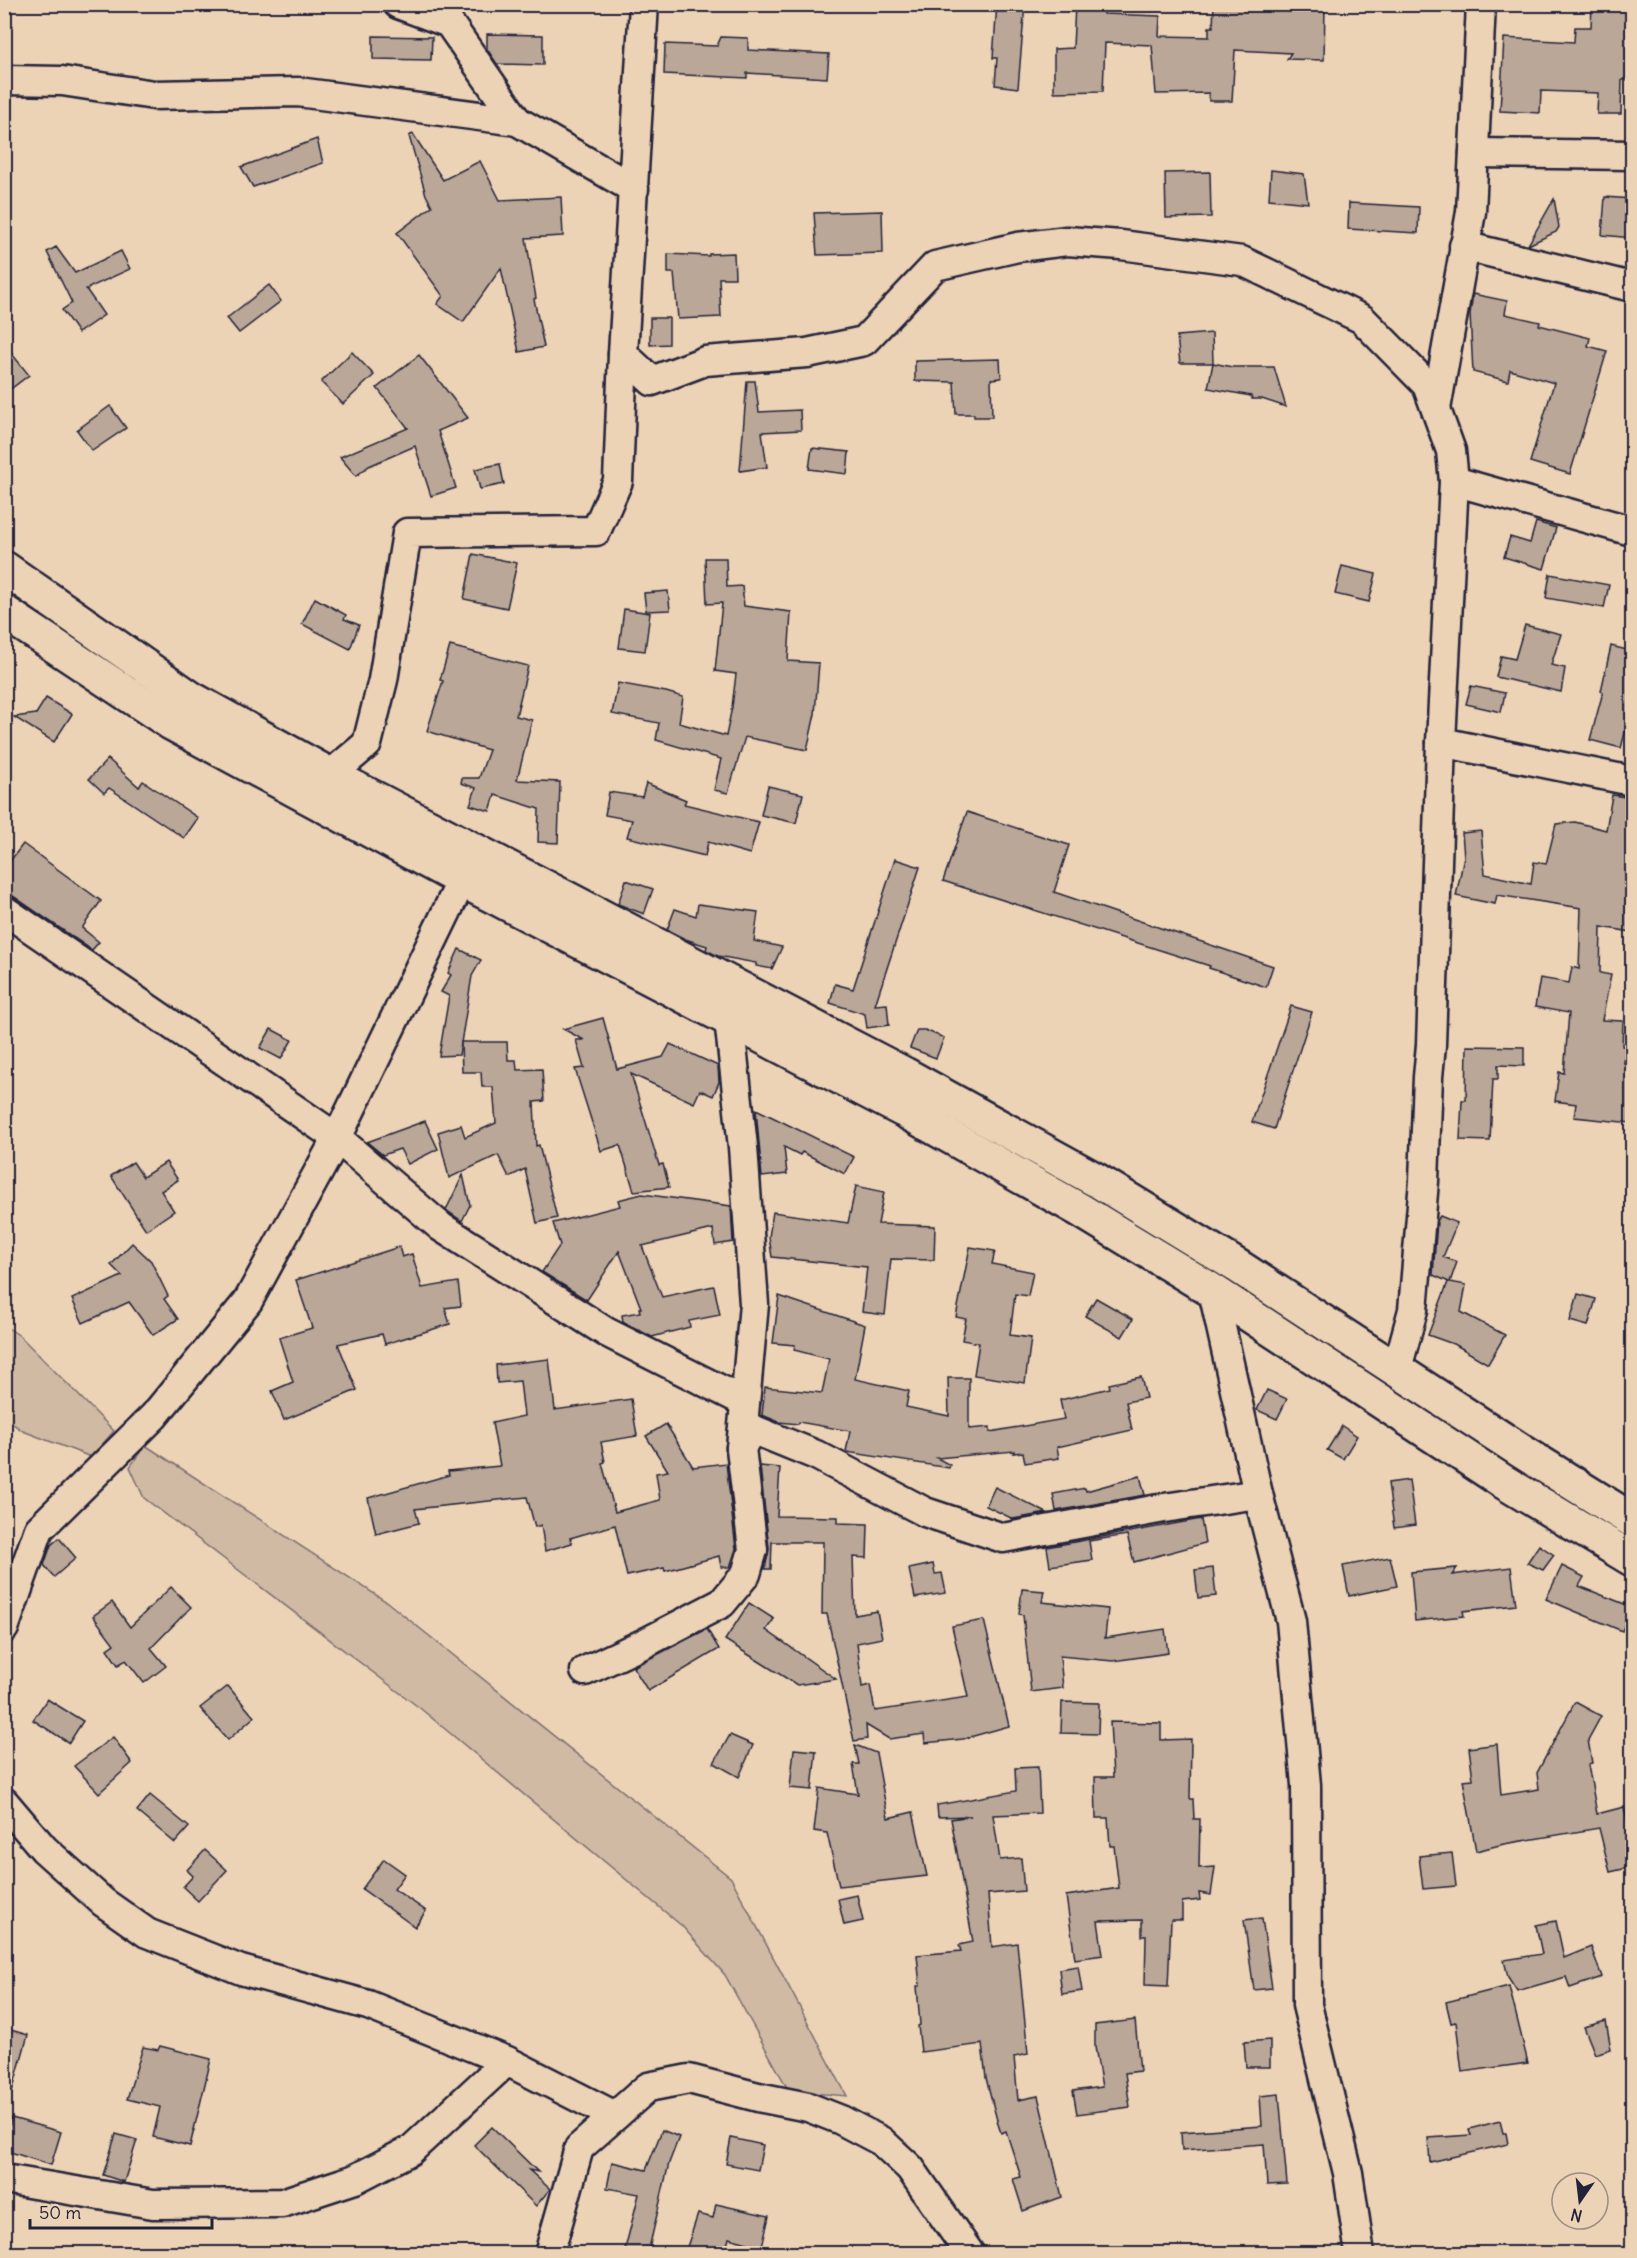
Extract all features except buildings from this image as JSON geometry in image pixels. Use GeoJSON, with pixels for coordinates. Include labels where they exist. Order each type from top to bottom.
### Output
{"type":"FeatureCollection","features":[{"type":"Feature","properties":{"kind":"street"},"geometry":{"type":"LineString","coordinates":[[398,4],[449,23],[517,121]]}},
{"type":"Feature","properties":{"kind":"street"},"geometry":{"type":"LineString","coordinates":[[330,775],[367,744],[383,680],[407,532],[596,531],[618,481],[623,354],[644,4]]}},
{"type":"Feature","properties":{"kind":"street"},"geometry":{"type":"LineString","coordinates":[[1436,409],[1470,212],[1481,4]]}},
{"type":"Feature","properties":{"kind":"street"},"geometry":{"type":"LineString","coordinates":[[4,80],[63,81],[153,95],[298,92],[517,121],[634,189]]}},
{"type":"Feature","properties":{"kind":"street"},"geometry":{"type":"LineString","coordinates":[[1474,153],[1632,155]]}},
{"type":"Feature","properties":{"kind":"street"},"geometry":{"type":"LineString","coordinates":[[623,354],[652,381],[705,361],[807,353],[864,341],[935,266],[1018,247],[1067,241],[1242,261],[1362,319],[1427,385],[1450,451],[1454,482],[1441,742],[1431,1045],[1421,1214],[1413,1310],[1397,1369]]}},
{"type":"Feature","properties":{"kind":"street"},"geometry":{"type":"LineString","coordinates":[[1464,246],[1632,287]]}},
{"type":"Feature","properties":{"kind":"street"},"geometry":{"type":"LineString","coordinates":[[1454,482],[1632,531]]}},
{"type":"Feature","properties":{"kind":"street"},"geometry":{"type":"LineString","coordinates":[[4,568],[192,699],[330,775],[904,1074],[1098,1181],[1239,1267],[1521,1451],[1632,1520]]}},
{"type":"Feature","properties":{"kind":"street"},"geometry":{"type":"LineString","coordinates":[[4,612],[171,723],[462,880],[903,1110],[1080,1210],[1213,1291],[1504,1482],[1632,1558]]}},
{"type":"Feature","properties":{"kind":"street"},"geometry":{"type":"LineString","coordinates":[[1441,742],[1632,781]]}},
{"type":"Feature","properties":{"kind":"street"},"geometry":{"type":"LineString","coordinates":[[4,1628],[39,1529],[154,1416],[248,1301],[337,1138],[462,880]]}},
{"type":"Feature","properties":{"kind":"street"},"geometry":{"type":"LineString","coordinates":[[4,910],[337,1138],[450,1233],[606,1332],[745,1402]]}},
{"type":"Feature","properties":{"kind":"street"},"geometry":{"type":"LineString","coordinates":[[585,1671],[722,1603],[746,1574],[753,1550],[741,1448],[754,1304],[743,1147],[729,1019]]}},
{"type":"Feature","properties":{"kind":"street"},"geometry":{"type":"LineString","coordinates":[[1080,1210],[1098,1181]]}},
{"type":"Feature","properties":{"kind":"street"},"geometry":{"type":"LineString","coordinates":[[1213,1291],[1258,1494],[1291,1621],[1306,1785],[1308,2005],[1348,2173],[1359,2253]]}},
{"type":"Feature","properties":{"kind":"street"},"geometry":{"type":"LineString","coordinates":[[741,1448],[753,1429],[816,1455],[925,1512],[1003,1538],[1164,1508],[1258,1494]]}},
{"type":"Feature","properties":{"kind":"street"},"geometry":{"type":"LineString","coordinates":[[4,1802],[44,1849],[103,1902],[147,1933],[241,1970],[368,2005],[507,2061],[615,2116]]}},
{"type":"Feature","properties":{"kind":"street"},"geometry":{"type":"LineString","coordinates":[[4,2180],[153,2204],[282,2203],[355,2180],[411,2150],[507,2061]]}},
{"type":"Feature","properties":{"kind":"street"},"geometry":{"type":"LineString","coordinates":[[549,2253],[579,2148],[648,2086],[688,2079],[808,2107],[841,2120],[881,2141],[910,2168],[970,2253]]}},
{"type":"Feature","properties":{"kind":"shaded area"},"geometry":{"type":"Polygon","coordinates":[[[5,1326],[20,1336],[114,1431],[91,1457],[23,1431],[5,1418],[5,1326]]]}},
{"type":"Feature","properties":{"kind":"shaded area"},"geometry":{"type":"Polygon","coordinates":[[[145,1445],[387,1602],[731,1878],[847,2096],[789,2091],[725,1975],[682,1926],[421,1709],[144,1498],[130,1467],[145,1445]]]}}]}
